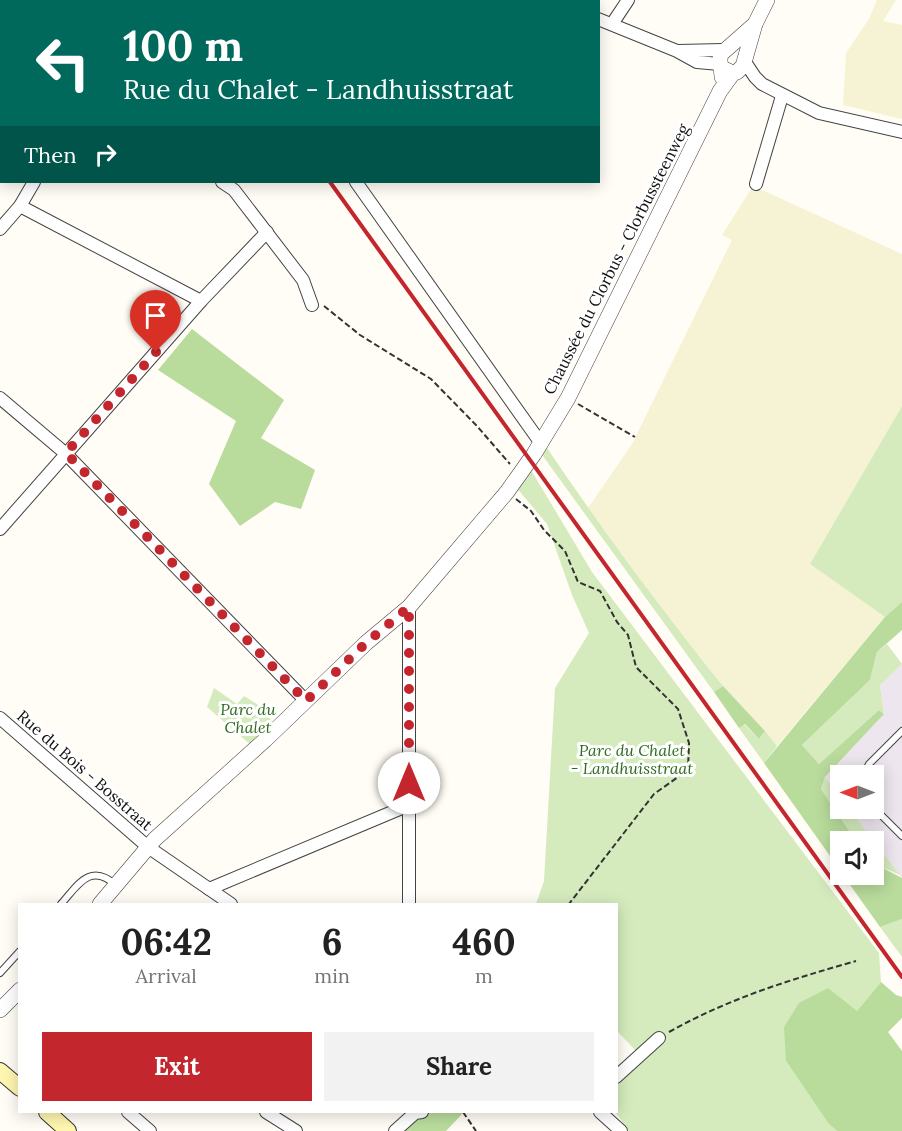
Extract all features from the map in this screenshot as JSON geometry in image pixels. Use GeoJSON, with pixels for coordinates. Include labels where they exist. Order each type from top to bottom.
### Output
{"type":"FeatureCollection","features":[{"type":"Feature","properties":{"kind":"main road"},"geometry":{"type":"LineString","coordinates":[[0,1071],[18,1086]]}},
{"type":"Feature","properties":{"kind":"main road"},"geometry":{"type":"LineString","coordinates":[[47,1113],[68,1131]]}},
{"type":"Feature","properties":{"kind":"street"},"geometry":{"type":"LineString","coordinates":[[612,24],[628,0]]}},
{"type":"Feature","properties":{"kind":"street","name":"Chaussée du Clorbus - Clorbussteenweg"},"geometry":{"type":"LineString","coordinates":[[101,903],[148,846],[366,643],[409,607],[507,492],[534,454],[568,398],[720,91],[731,62],[767,0]]}},
{"type":"Feature","properties":{"kind":"street"},"geometry":{"type":"LineString","coordinates":[[600,20],[677,51],[731,62],[782,96],[819,113],[902,132]]}},
{"type":"Feature","properties":{"kind":"street"},"geometry":{"type":"LineString","coordinates":[[756,184],[782,96]]}},
{"type":"Feature","properties":{"kind":"street"},"geometry":{"type":"LineString","coordinates":[[0,229],[20,206],[33,183]]}},
{"type":"Feature","properties":{"kind":"street"},"geometry":{"type":"LineString","coordinates":[[224,183],[234,190],[303,280],[312,304]]}},
{"type":"Feature","properties":{"kind":"street"},"geometry":{"type":"LineString","coordinates":[[357,183],[540,442]]}},
{"type":"Feature","properties":{"kind":"street"},"geometry":{"type":"LineString","coordinates":[[20,206],[201,302]]}},
{"type":"Feature","properties":{"kind":"street"},"geometry":{"type":"LineString","coordinates":[[0,529],[201,302],[267,232]]}},
{"type":"Feature","properties":{"kind":"street"},"geometry":{"type":"LineString","coordinates":[[0,398],[66,453],[306,701]]}},
{"type":"Feature","properties":{"kind":"street"},"geometry":{"type":"LineString","coordinates":[[409,607],[409,903]]}},
{"type":"Feature","properties":{"kind":"street","name":"Rue du Bois - Bosstraat"},"geometry":{"type":"LineString","coordinates":[[0,718],[148,846],[230,903]]}},
{"type":"Feature","properties":{"kind":"street"},"geometry":{"type":"LineString","coordinates":[[209,889],[409,805]]}},
{"type":"Feature","properties":{"kind":"street"},"geometry":{"type":"LineString","coordinates":[[0,1010],[18,992]]}},
{"type":"Feature","properties":{"kind":"street"},"geometry":{"type":"LineString","coordinates":[[618,1075],[658,1038]]}},
{"type":"Feature","properties":{"kind":"street"},"geometry":{"type":"LineString","coordinates":[[129,1113],[150,1131]]}},
{"type":"Feature","properties":{"kind":"street"},"geometry":{"type":"LineString","coordinates":[[269,1113],[296,1131]]}},
{"type":"Feature","properties":{"kind":"street"},"geometry":{"type":"LineString","coordinates":[[395,1131],[415,1113]]}},
{"type":"Feature","properties":{"kind":"street"},"geometry":{"type":"LineString","coordinates":[[601,1113],[621,1131]]}},
{"type":"Feature","properties":{"kind":"lane"},"geometry":{"type":"LineString","coordinates":[[868,765],[902,731]]}},
{"type":"Feature","properties":{"kind":"lane"},"geometry":{"type":"LineString","coordinates":[[884,818],[902,836]]}},
{"type":"Feature","properties":{"kind":"lane"},"geometry":{"type":"LineString","coordinates":[[62,903],[85,877],[97,874],[110,879],[117,885]]}},
{"type":"Feature","properties":{"kind":"lane"},"geometry":{"type":"LineString","coordinates":[[0,973],[18,953]]}},
{"type":"Feature","properties":{"kind":"path"},"geometry":{"type":"LineString","coordinates":[[312,304],[323,305],[332,310],[360,336],[431,379],[476,425],[519,475]]}},
{"type":"Feature","properties":{"kind":"path"},"geometry":{"type":"LineString","coordinates":[[568,398],[635,437]]}},
{"type":"Feature","properties":{"kind":"path"},"geometry":{"type":"LineString","coordinates":[[507,492],[531,511],[544,530],[565,551],[578,582],[600,591],[617,622],[628,635],[636,667],[678,709],[689,743],[688,770],[654,794],[570,903]]}},
{"type":"Feature","properties":{"kind":"path"},"geometry":{"type":"LineString","coordinates":[[658,1038],[706,1012],[770,986],[856,961]]}},
{"type":"Feature","properties":{"kind":"path"},"geometry":{"type":"LineString","coordinates":[[464,1113],[476,1131]]}},
{"type":"Feature","properties":{"kind":"shaded area"},"geometry":{"type":"Polygon","coordinates":[[[877,0],[896,0],[883,21],[902,25],[902,119],[843,105],[846,53],[869,19],[877,0]]]}},
{"type":"Feature","properties":{"kind":"shaded area"},"geometry":{"type":"Polygon","coordinates":[[[753,186],[902,254],[902,406],[810,564],[885,617],[777,746],[723,686],[660,607],[588,508],[632,444],[732,240],[722,235],[753,186]]]}},
{"type":"Feature","properties":{"kind":"shaded area"},"geometry":{"type":"Polygon","coordinates":[[[902,664],[902,878],[884,855],[884,831],[866,831],[857,819],[884,819],[884,765],[836,765],[884,714],[880,685],[902,664]]]}},
{"type":"Feature","properties":{"kind":"shaded area"},"geometry":{"type":"Polygon","coordinates":[[[830,772],[830,784],[825,777],[830,772]]]}},
{"type":"Feature","properties":{"kind":"green space"},"geometry":{"type":"Polygon","coordinates":[[[192,329],[284,400],[261,438],[315,470],[301,509],[275,502],[240,526],[209,484],[236,421],[158,370],[192,329]]]}},
{"type":"Feature","properties":{"kind":"green space"},"geometry":{"type":"Polygon","coordinates":[[[902,406],[902,602],[885,617],[810,564],[902,406]]]}},
{"type":"Feature","properties":{"kind":"green space"},"geometry":{"type":"Polygon","coordinates":[[[545,445],[631,567],[723,686],[714,692],[540,452],[545,445]]]}},
{"type":"Feature","properties":{"kind":"green space","name":"Parc du Chalet - Landhuisstraat"},"geometry":{"type":"Polygon","coordinates":[[[531,470],[592,572],[879,953],[881,982],[857,1011],[786,1061],[828,1123],[837,1131],[629,1131],[616,1113],[618,1113],[618,1080],[637,1052],[618,1032],[618,903],[536,903],[544,881],[555,688],[589,633],[572,595],[547,524],[515,486],[531,470]]]}},
{"type":"Feature","properties":{"kind":"green space"},"geometry":{"type":"Polygon","coordinates":[[[902,602],[902,630],[877,652],[870,680],[802,745],[819,764],[879,710],[884,714],[836,765],[830,765],[830,772],[825,777],[821,789],[830,802],[830,819],[841,819],[849,831],[830,831],[830,856],[764,763],[885,617],[902,602]]]}},
{"type":"Feature","properties":{"kind":"green space"},"geometry":{"type":"Polygon","coordinates":[[[887,644],[902,664],[880,685],[884,714],[879,710],[819,764],[802,745],[870,680],[877,652],[887,644]]]}},
{"type":"Feature","properties":{"kind":"green space"},"geometry":{"type":"Polygon","coordinates":[[[723,686],[765,731],[759,739],[745,724],[739,728],[714,692],[723,686]]]}},
{"type":"Feature","properties":{"kind":"green space","name":"Parc du Chalet"},"geometry":{"type":"Polygon","coordinates":[[[214,688],[237,704],[244,696],[260,706],[274,724],[252,746],[207,707],[214,688]]]}},
{"type":"Feature","properties":{"kind":"green space"},"geometry":{"type":"Polygon","coordinates":[[[744,724],[759,739],[765,731],[777,746],[764,763],[739,728],[744,724]]]}},
{"type":"Feature","properties":{"kind":"green space"},"geometry":{"type":"Polygon","coordinates":[[[825,777],[830,784],[830,802],[821,789],[825,777]]]}},
{"type":"Feature","properties":{"kind":"green space"},"geometry":{"type":"Polygon","coordinates":[[[841,819],[857,819],[866,831],[849,831],[841,819]]]}},
{"type":"Feature","properties":{"kind":"green space"},"geometry":{"type":"Polygon","coordinates":[[[884,854],[900,875],[884,868],[884,854]]]}},
{"type":"Feature","properties":{"kind":"green space"},"geometry":{"type":"Polygon","coordinates":[[[884,869],[902,878],[902,919],[880,927],[850,885],[884,885],[884,869]]]}},
{"type":"Feature","properties":{"kind":"green space"},"geometry":{"type":"Polygon","coordinates":[[[902,919],[902,957],[880,927],[902,919]]]}},
{"type":"Feature","properties":{"kind":"green space"},"geometry":{"type":"Polygon","coordinates":[[[881,982],[896,995],[902,997],[902,1018],[888,1032],[902,1051],[902,1131],[837,1131],[828,1123],[786,1061],[784,1027],[799,1003],[828,988],[857,1011],[881,982]]]}},
{"type":"Feature","properties":{"kind":"green space"},"geometry":{"type":"Polygon","coordinates":[[[418,1113],[463,1113],[446,1131],[401,1131],[418,1113]]]}},
{"type":"Feature","properties":{"kind":"railway"},"geometry":{"type":"LineString","coordinates":[[331,183],[902,977]]}},
{"type":"Feature","properties":{"kind":"route"},"geometry":{"type":"LineString","coordinates":[[156,352],[66,453],[306,701],[366,643],[409,607],[409,783]]}}]}
